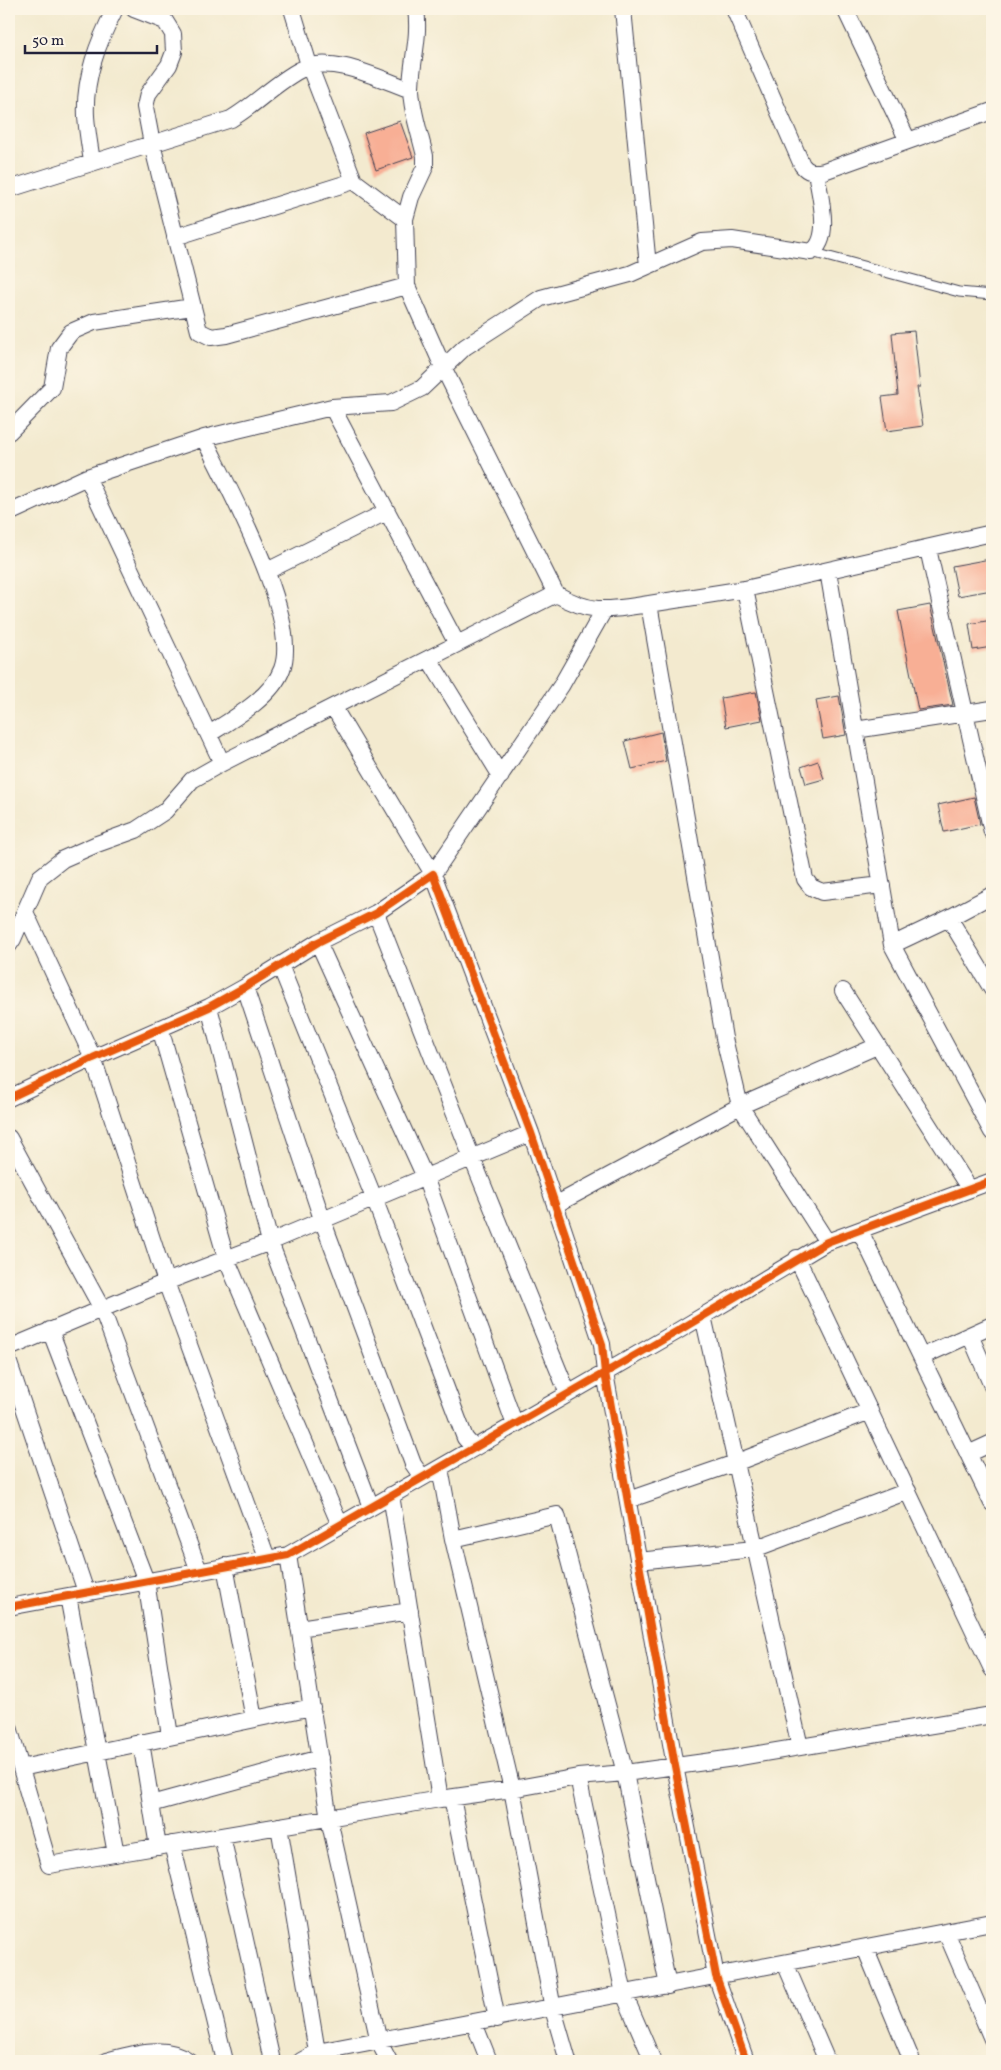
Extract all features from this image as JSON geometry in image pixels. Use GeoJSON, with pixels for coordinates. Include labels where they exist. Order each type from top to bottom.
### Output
{"type":"FeatureCollection","features":[{"type":"Feature","properties":{"kind":"street"},"geometry":{"type":"LineString","coordinates":[[92,162],[86,117],[86,88],[102,33],[115,9]]}},
{"type":"Feature","properties":{"kind":"street"},"geometry":{"type":"LineString","coordinates":[[134,9],[165,21],[172,34],[174,52],[170,65],[148,94],[145,107],[152,144],[199,330],[211,337],[226,335],[407,286]]}},
{"type":"Feature","properties":{"kind":"street"},"geometry":{"type":"LineString","coordinates":[[292,9],[309,65],[354,181],[405,219]]}},
{"type":"Feature","properties":{"kind":"street"},"geometry":{"type":"LineString","coordinates":[[416,9],[418,43],[412,66],[411,90],[425,156],[425,167],[411,197],[405,219],[407,286],[443,366],[556,594],[572,603],[604,610],[649,604],[745,589],[992,533]]}},
{"type":"Feature","properties":{"kind":"street"},"geometry":{"type":"LineString","coordinates":[[623,9],[648,266]]}},
{"type":"Feature","properties":{"kind":"street"},"geometry":{"type":"LineString","coordinates":[[734,9],[802,165],[807,170],[816,172],[992,111]]}},
{"type":"Feature","properties":{"kind":"street"},"geometry":{"type":"LineString","coordinates":[[846,9],[908,141]]}},
{"type":"Feature","properties":{"kind":"street"},"geometry":{"type":"LineString","coordinates":[[9,189],[231,119],[309,65],[328,62],[411,90]]}},
{"type":"Feature","properties":{"kind":"street"},"geometry":{"type":"LineString","coordinates":[[9,513],[87,477],[204,438],[332,407],[391,403],[422,388],[465,347],[541,298],[614,279],[702,242],[732,240],[811,252],[815,250],[820,241],[823,223],[816,172]]}},
{"type":"Feature","properties":{"kind":"street"},"geometry":{"type":"LineString","coordinates":[[175,237],[354,181]]}},
{"type":"Feature","properties":{"kind":"street"},"geometry":{"type":"LineString","coordinates":[[9,432],[52,388],[60,348],[71,332],[94,322],[192,307]]}},
{"type":"Feature","properties":{"kind":"street"},"geometry":{"type":"LineString","coordinates":[[332,407],[457,644]]}},
{"type":"Feature","properties":{"kind":"street"},"geometry":{"type":"LineString","coordinates":[[204,438],[267,571],[286,644],[282,669],[273,683],[257,700],[209,734]]}},
{"type":"Feature","properties":{"kind":"street"},"geometry":{"type":"LineString","coordinates":[[87,477],[222,763]]}},
{"type":"Feature","properties":{"kind":"street"},"geometry":{"type":"LineString","coordinates":[[267,571],[386,512]]}},
{"type":"Feature","properties":{"kind":"street"},"geometry":{"type":"LineString","coordinates":[[928,548],[992,832]]}},
{"type":"Feature","properties":{"kind":"street"},"geometry":{"type":"LineString","coordinates":[[828,571],[892,945],[992,1132]]}},
{"type":"Feature","properties":{"kind":"street"},"geometry":{"type":"LineString","coordinates":[[745,589],[805,879],[811,887],[822,892],[882,885]]}},
{"type":"Feature","properties":{"kind":"street"},"geometry":{"type":"LineString","coordinates":[[9,945],[40,877],[63,859],[96,844],[136,830],[165,811],[192,780],[222,763],[556,594]]}},
{"type":"Feature","properties":{"kind":"street"},"geometry":{"type":"LineString","coordinates":[[649,604],[722,1029],[740,1106],[827,1242]]}},
{"type":"Feature","properties":{"kind":"street"},"geometry":{"type":"LineString","coordinates":[[9,1098],[93,1058],[209,1007],[318,942],[376,913],[433,874],[561,686],[604,610]]}},
{"type":"Feature","properties":{"kind":"street"},"geometry":{"type":"LineString","coordinates":[[429,659],[501,776]]}},
{"type":"Feature","properties":{"kind":"street"},"geometry":{"type":"LineString","coordinates":[[334,708],[433,874],[531,1133],[602,1344],[605,1373],[638,1561],[675,1766],[716,1976],[746,2061]]}},
{"type":"Feature","properties":{"kind":"street"},"geometry":{"type":"LineString","coordinates":[[855,730],[992,709]]}},
{"type":"Feature","properties":{"kind":"street"},"geometry":{"type":"LineString","coordinates":[[892,945],[992,895]]}},
{"type":"Feature","properties":{"kind":"street"},"geometry":{"type":"LineString","coordinates":[[25,912],[93,1058],[166,1282],[267,1558]]}},
{"type":"Feature","properties":{"kind":"street"},"geometry":{"type":"LineString","coordinates":[[376,913],[472,1158],[568,1394]]}},
{"type":"Feature","properties":{"kind":"street"},"geometry":{"type":"LineString","coordinates":[[949,918],[992,989]]}},
{"type":"Feature","properties":{"kind":"street"},"geometry":{"type":"LineString","coordinates":[[318,942],[425,1177],[514,1424]]}},
{"type":"Feature","properties":{"kind":"street"},"geometry":{"type":"LineString","coordinates":[[280,965],[374,1198],[465,1438],[474,1448]]}},
{"type":"Feature","properties":{"kind":"street"},"geometry":{"type":"LineString","coordinates":[[245,987],[322,1219],[413,1464],[422,1478]]}},
{"type":"Feature","properties":{"kind":"street"},"geometry":{"type":"LineString","coordinates":[[844,991],[877,1046],[969,1188]]}},
{"type":"Feature","properties":{"kind":"street"},"geometry":{"type":"LineString","coordinates":[[209,1007],[270,1242],[371,1507]]}},
{"type":"Feature","properties":{"kind":"street"},"geometry":{"type":"LineString","coordinates":[[160,1028],[226,1258],[340,1525]]}},
{"type":"Feature","properties":{"kind":"street"},"geometry":{"type":"LineString","coordinates":[[555,1205],[740,1106],[877,1046]]}},
{"type":"Feature","properties":{"kind":"street"},"geometry":{"type":"LineString","coordinates":[[9,1348],[531,1133]]}},
{"type":"Feature","properties":{"kind":"street"},"geometry":{"type":"LineString","coordinates":[[9,1138],[102,1309],[199,1571]]}},
{"type":"Feature","properties":{"kind":"street"},"geometry":{"type":"LineString","coordinates":[[9,1606],[288,1555],[605,1373],[827,1242],[992,1181]]}},
{"type":"Feature","properties":{"kind":"street"},"geometry":{"type":"LineString","coordinates":[[860,1231],[992,1503]]}},
{"type":"Feature","properties":{"kind":"street"},"geometry":{"type":"LineString","coordinates":[[797,1258],[992,1669]]}},
{"type":"Feature","properties":{"kind":"street"},"geometry":{"type":"LineString","coordinates":[[703,1316],[800,1747]]}},
{"type":"Feature","properties":{"kind":"street"},"geometry":{"type":"LineString","coordinates":[[921,1357],[992,1326]]}},
{"type":"Feature","properties":{"kind":"street"},"geometry":{"type":"LineString","coordinates":[[50,1330],[146,1581],[170,1736]]}},
{"type":"Feature","properties":{"kind":"street"},"geometry":{"type":"LineString","coordinates":[[970,1335],[992,1386]]}},
{"type":"Feature","properties":{"kind":"street"},"geometry":{"type":"LineString","coordinates":[[9,1363],[86,1592]]}},
{"type":"Feature","properties":{"kind":"street"},"geometry":{"type":"LineString","coordinates":[[628,1500],[735,1463],[870,1411]]}},
{"type":"Feature","properties":{"kind":"street"},"geometry":{"type":"LineString","coordinates":[[968,1454],[992,1443]]}},
{"type":"Feature","properties":{"kind":"street"},"geometry":{"type":"LineString","coordinates":[[440,1468],[453,1539],[512,1789],[553,2009],[568,2061]]}},
{"type":"Feature","properties":{"kind":"street"},"geometry":{"type":"LineString","coordinates":[[638,1561],[754,1549],[908,1492]]}},
{"type":"Feature","properties":{"kind":"street"},"geometry":{"type":"LineString","coordinates":[[391,1495],[410,1611],[446,1799],[497,2019]]}},
{"type":"Feature","properties":{"kind":"street"},"geometry":{"type":"LineString","coordinates":[[453,1539],[557,1515],[625,1773],[668,1986]]}},
{"type":"Feature","properties":{"kind":"street"},"geometry":{"type":"LineString","coordinates":[[288,1555],[329,1819],[379,2042],[389,2061]]}},
{"type":"Feature","properties":{"kind":"street"},"geometry":{"type":"LineString","coordinates":[[225,1566],[254,1719]]}},
{"type":"Feature","properties":{"kind":"street"},"geometry":{"type":"LineString","coordinates":[[68,1596],[116,1854]]}},
{"type":"Feature","properties":{"kind":"street"},"geometry":{"type":"LineString","coordinates":[[299,1628],[410,1611]]}},
{"type":"Feature","properties":{"kind":"street"},"geometry":{"type":"LineString","coordinates":[[21,1768],[312,1707]]}},
{"type":"Feature","properties":{"kind":"street"},"geometry":{"type":"LineString","coordinates":[[9,1728],[49,1865],[578,1777],[675,1766],[992,1715]]}},
{"type":"Feature","properties":{"kind":"street"},"geometry":{"type":"LineString","coordinates":[[141,1742],[151,1804],[165,1846],[225,2061]]}},
{"type":"Feature","properties":{"kind":"street"},"geometry":{"type":"LineString","coordinates":[[151,1804],[320,1758]]}},
{"type":"Feature","properties":{"kind":"street"},"geometry":{"type":"LineString","coordinates":[[578,1777],[624,1994],[653,2061]]}},
{"type":"Feature","properties":{"kind":"street"},"geometry":{"type":"LineString","coordinates":[[279,1826],[317,2052]]}},
{"type":"Feature","properties":{"kind":"street"},"geometry":{"type":"LineString","coordinates":[[222,1836],[272,2061]]}},
{"type":"Feature","properties":{"kind":"street"},"geometry":{"type":"LineString","coordinates":[[301,2061],[317,2052],[379,2042],[992,1924]]}},
{"type":"Feature","properties":{"kind":"street"},"geometry":{"type":"LineString","coordinates":[[946,1932],[992,2040]]}},
{"type":"Feature","properties":{"kind":"street"},"geometry":{"type":"LineString","coordinates":[[864,1948],[912,2061]]}},
{"type":"Feature","properties":{"kind":"street"},"geometry":{"type":"LineString","coordinates":[[785,1963],[827,2061]]}},
{"type":"Feature","properties":{"kind":"street"},"geometry":{"type":"LineString","coordinates":[[474,2023],[489,2061]]}},
{"type":"Feature","properties":{"kind":"street"},"geometry":{"type":"LineString","coordinates":[[106,2061],[138,2052],[165,2052],[182,2056],[189,2061]]}},
{"type":"Feature","properties":{"kind":"lane"},"geometry":{"type":"LineString","coordinates":[[811,252],[959,292],[992,295]]}},
{"type":"Feature","properties":{"kind":"building"},"geometry":{"type":"Polygon","coordinates":[[[400,121],[413,157],[376,170],[364,133],[400,121]]]}},
{"type":"Feature","properties":{"kind":"building"},"geometry":{"type":"Polygon","coordinates":[[[914,331],[920,387],[917,387],[923,426],[887,431],[882,397],[898,395],[892,333],[914,331]]]}},
{"type":"Feature","properties":{"kind":"building"},"geometry":{"type":"Polygon","coordinates":[[[990,559],[992,590],[958,596],[952,566],[990,559]]]}},
{"type":"Feature","properties":{"kind":"building"},"geometry":{"type":"Polygon","coordinates":[[[930,605],[953,705],[918,710],[898,611],[930,605]]]}},
{"type":"Feature","properties":{"kind":"building"},"geometry":{"type":"Polygon","coordinates":[[[992,620],[992,647],[973,650],[969,624],[992,620]]]}},
{"type":"Feature","properties":{"kind":"building"},"geometry":{"type":"Polygon","coordinates":[[[756,692],[762,720],[726,727],[721,698],[756,692]]]}},
{"type":"Feature","properties":{"kind":"building"},"geometry":{"type":"Polygon","coordinates":[[[839,696],[846,735],[823,739],[816,700],[839,696]]]}},
{"type":"Feature","properties":{"kind":"building"},"geometry":{"type":"Polygon","coordinates":[[[661,732],[666,761],[632,769],[625,741],[661,732]]]}},
{"type":"Feature","properties":{"kind":"building"},"geometry":{"type":"Polygon","coordinates":[[[818,761],[824,779],[806,784],[801,767],[818,761]]]}},
{"type":"Feature","properties":{"kind":"building"},"geometry":{"type":"Polygon","coordinates":[[[974,797],[980,824],[944,832],[938,805],[974,797]]]}},
{"type":"Feature","properties":{"kind":"cycle path"},"geometry":{"type":"LineString","coordinates":[[9,1098],[93,1058],[209,1007],[318,942],[376,913],[433,874],[531,1133],[602,1344],[605,1373],[675,1766],[716,1976],[746,2061]]}},
{"type":"Feature","properties":{"kind":"cycle path"},"geometry":{"type":"LineString","coordinates":[[9,1607],[288,1555],[676,1332],[827,1242],[992,1181]]}}]}
